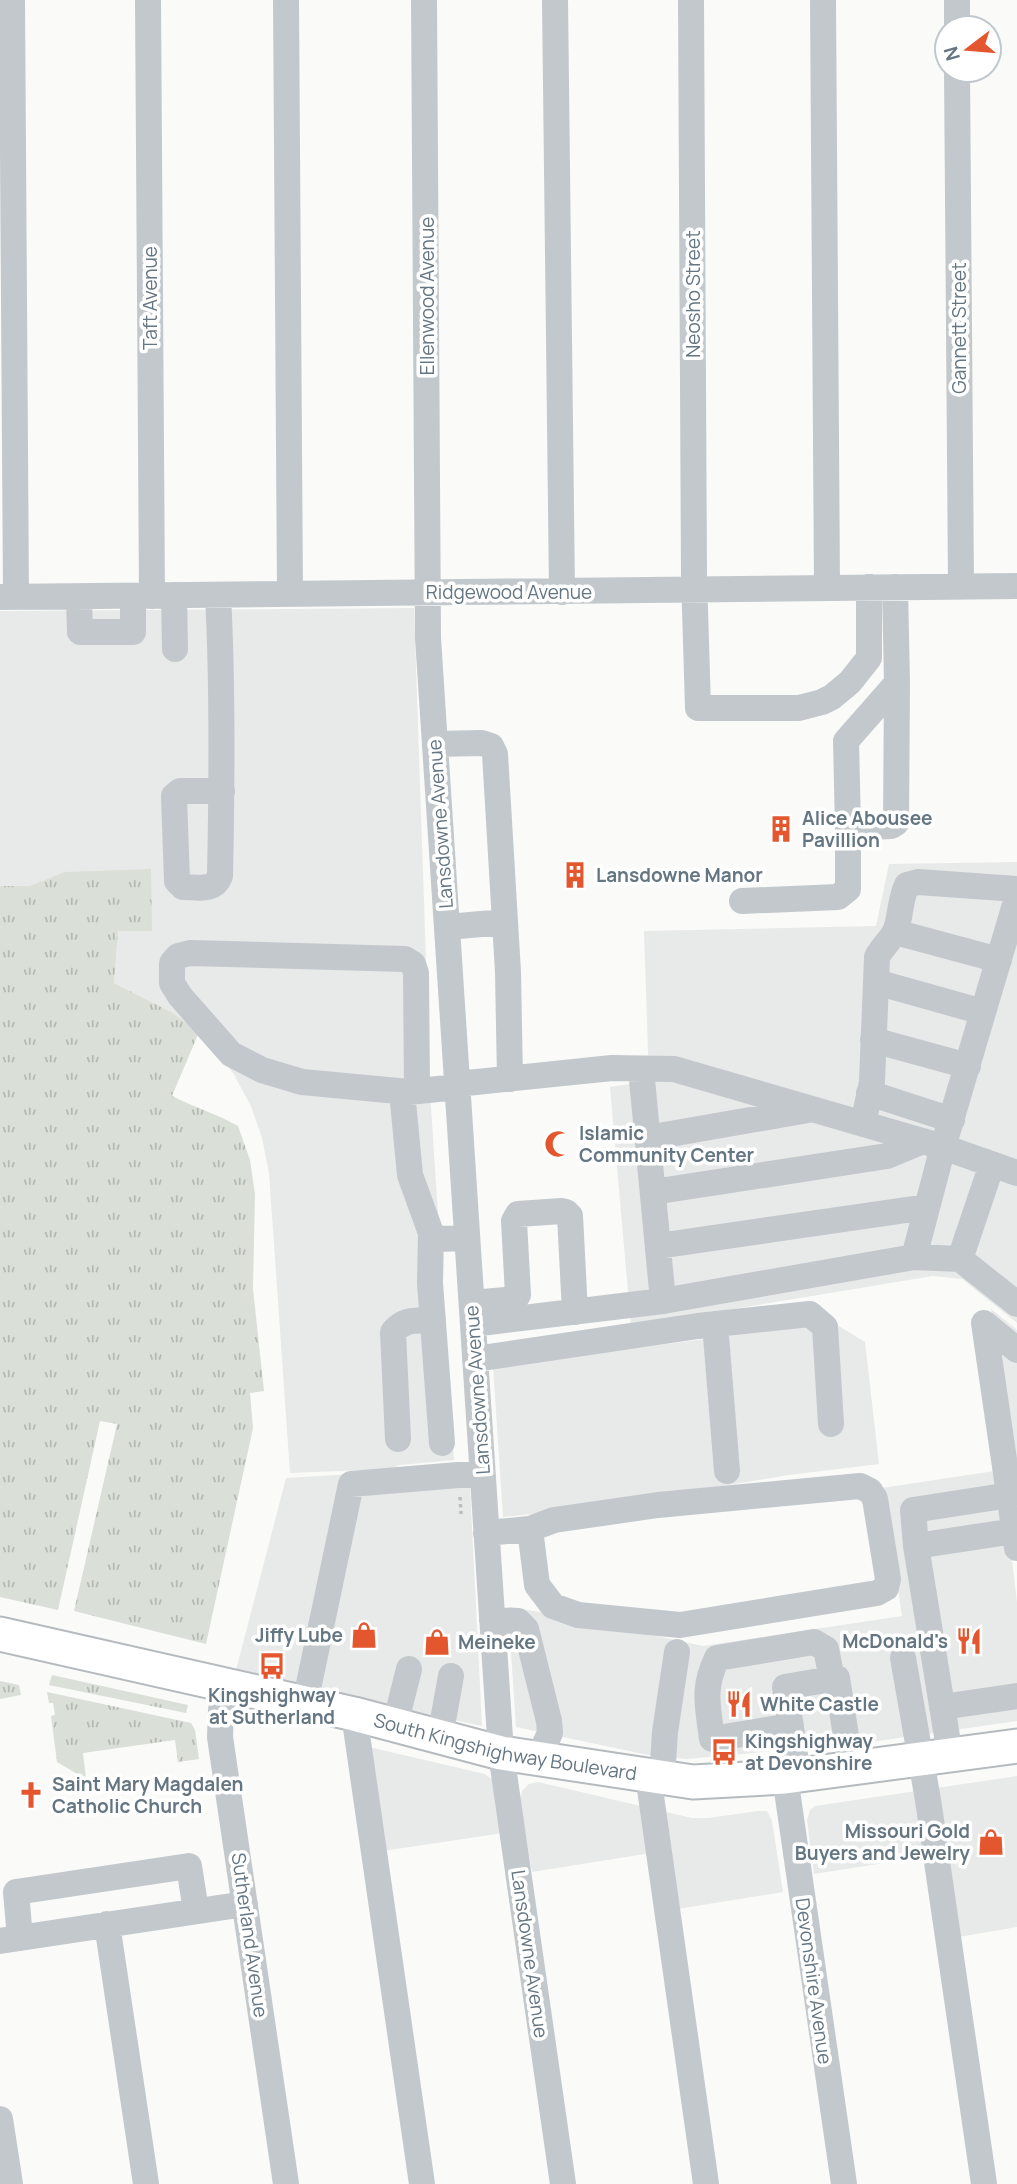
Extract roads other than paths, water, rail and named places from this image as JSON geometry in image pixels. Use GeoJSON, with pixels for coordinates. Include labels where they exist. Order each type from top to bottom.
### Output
{"type":"FeatureCollection","features":[{"type":"Feature","properties":{"kind":"main road","name":"South Kingshighway Boulevard"},"geometry":{"type":"LineString","coordinates":[[0,1634],[354,1714],[501,1753],[694,1782],[791,1776],[1017,1746]]}},
{"type":"Feature","properties":{"kind":"street"},"geometry":{"type":"LineString","coordinates":[[8,597],[12,0]]}},
{"type":"Feature","properties":{"kind":"street","name":"Taft Avenue"},"geometry":{"type":"LineString","coordinates":[[148,0],[153,596]]}},
{"type":"Feature","properties":{"kind":"street"},"geometry":{"type":"LineString","coordinates":[[286,0],[290,594]]}},
{"type":"Feature","properties":{"kind":"street","name":"Ellenwood Avenue"},"geometry":{"type":"LineString","coordinates":[[424,0],[429,592]]}},
{"type":"Feature","properties":{"kind":"street"},"geometry":{"type":"LineString","coordinates":[[555,0],[562,592]]}},
{"type":"Feature","properties":{"kind":"street","name":"Neosho Street"},"geometry":{"type":"LineString","coordinates":[[691,0],[694,589],[698,708],[799,708],[832,697],[850,682],[869,658],[882,587]]}},
{"type":"Feature","properties":{"kind":"street"},"geometry":{"type":"LineString","coordinates":[[823,0],[827,587]]}},
{"type":"Feature","properties":{"kind":"street","name":"Gannett Street"},"geometry":{"type":"LineString","coordinates":[[957,84],[961,586]]}},
{"type":"Feature","properties":{"kind":"street","name":"Ridgewood Avenue"},"geometry":{"type":"LineString","coordinates":[[8,597],[1017,586]]}},
{"type":"Feature","properties":{"kind":"street"},"geometry":{"type":"LineString","coordinates":[[848,828],[891,826],[896,823],[898,682],[882,587]]}},
{"type":"Feature","properties":{"kind":"street","name":"Lansdowne Avenue"},"geometry":{"type":"LineString","coordinates":[[429,592],[428,638],[501,1753],[563,2184]]}},
{"type":"Feature","properties":{"kind":"street"},"geometry":{"type":"LineString","coordinates":[[218,595],[223,699],[222,790]]}},
{"type":"Feature","properties":{"kind":"street"},"geometry":{"type":"LineString","coordinates":[[79,597],[80,632],[133,632],[153,596]]}},
{"type":"Feature","properties":{"kind":"street"},"geometry":{"type":"LineString","coordinates":[[153,596],[175,649]]}},
{"type":"Feature","properties":{"kind":"street"},"geometry":{"type":"LineString","coordinates":[[742,901],[838,897],[848,889],[846,741],[898,682]]}},
{"type":"Feature","properties":{"kind":"street"},"geometry":{"type":"LineString","coordinates":[[435,744],[482,743],[491,746],[495,754],[505,922],[510,1079]]}},
{"type":"Feature","properties":{"kind":"street"},"geometry":{"type":"LineString","coordinates":[[863,1124],[872,1082],[877,957],[882,946],[895,932],[906,885],[918,882],[1017,889]]}},
{"type":"Feature","properties":{"kind":"street"},"geometry":{"type":"LineString","coordinates":[[914,1257],[927,1207],[933,1144],[951,1119],[1017,898]]}},
{"type":"Feature","properties":{"kind":"street"},"geometry":{"type":"LineString","coordinates":[[447,927],[505,922]]}},
{"type":"Feature","properties":{"kind":"street"},"geometry":{"type":"LineString","coordinates":[[895,932],[999,960]]}},
{"type":"Feature","properties":{"kind":"street"},"geometry":{"type":"LineString","coordinates":[[442,1443],[430,1283],[431,1233],[410,1175],[403,1102],[413,1091],[416,973],[413,964],[405,959],[190,953],[178,956],[172,963],[172,983],[180,996],[231,1054],[262,1070],[303,1082],[413,1091],[612,1068],[674,1069],[933,1144],[1017,1173]]}},
{"type":"Feature","properties":{"kind":"street"},"geometry":{"type":"LineString","coordinates":[[876,982],[983,1012]]}},
{"type":"Feature","properties":{"kind":"street"},"geometry":{"type":"LineString","coordinates":[[873,1040],[968,1066]]}},
{"type":"Feature","properties":{"kind":"street"},"geometry":{"type":"LineString","coordinates":[[641,1069],[663,1301]]}},
{"type":"Feature","properties":{"kind":"street"},"geometry":{"type":"LineString","coordinates":[[869,1093],[951,1119]]}},
{"type":"Feature","properties":{"kind":"street"},"geometry":{"type":"LineString","coordinates":[[648,1138],[813,1109]]}},
{"type":"Feature","properties":{"kind":"street"},"geometry":{"type":"LineString","coordinates":[[653,1192],[887,1156],[933,1144]]}},
{"type":"Feature","properties":{"kind":"street"},"geometry":{"type":"LineString","coordinates":[[960,1259],[992,1164]]}},
{"type":"Feature","properties":{"kind":"street"},"geometry":{"type":"LineString","coordinates":[[658,1246],[927,1207]]}},
{"type":"Feature","properties":{"kind":"street"},"geometry":{"type":"LineString","coordinates":[[472,1314],[518,1295],[514,1221],[518,1214],[562,1211],[570,1216],[575,1312]]}},
{"type":"Feature","properties":{"kind":"street"},"geometry":{"type":"LineString","coordinates":[[431,1233],[438,1239],[467,1238]]}},
{"type":"Feature","properties":{"kind":"street"},"geometry":{"type":"LineString","coordinates":[[472,1314],[575,1312],[663,1301],[914,1257],[960,1259],[1017,1304]]}},
{"type":"Feature","properties":{"kind":"street"},"geometry":{"type":"LineString","coordinates":[[475,1359],[715,1324],[810,1314],[825,1326],[831,1424]]}},
{"type":"Feature","properties":{"kind":"street"},"geometry":{"type":"LineString","coordinates":[[398,1439],[393,1332],[406,1322],[433,1320]]}},
{"type":"Feature","properties":{"kind":"street"},"geometry":{"type":"LineString","coordinates":[[916,1546],[1016,1539],[984,1323],[1017,1350]]}},
{"type":"Feature","properties":{"kind":"street"},"geometry":{"type":"LineString","coordinates":[[715,1324],[727,1471]]}},
{"type":"Feature","properties":{"kind":"street"},"geometry":{"type":"LineString","coordinates":[[306,1703],[351,1484],[482,1473]]}},
{"type":"Feature","properties":{"kind":"street"},"geometry":{"type":"LineString","coordinates":[[486,1533],[530,1529],[554,1520],[658,1506],[860,1486],[870,1491],[875,1499],[888,1579],[886,1588],[877,1593],[680,1625],[578,1615],[553,1606],[537,1586],[530,1529]]}},
{"type":"Feature","properties":{"kind":"street"},"geometry":{"type":"LineString","coordinates":[[935,1757],[942,1707],[916,1546],[913,1510],[1010,1495]]}},
{"type":"Feature","properties":{"kind":"street"},"geometry":{"type":"LineString","coordinates":[[492,1620],[518,1622],[526,1629],[549,1721],[550,1733],[538,1759]]}},
{"type":"Feature","properties":{"kind":"street"},"geometry":{"type":"LineString","coordinates":[[790,1726],[712,1739],[707,1698],[708,1677],[718,1658],[814,1642],[826,1649],[832,1679],[837,1678],[850,1768]]}},
{"type":"Feature","properties":{"kind":"street"},"geometry":{"type":"LineString","coordinates":[[677,1652],[655,1777],[706,2184]]}},
{"type":"Feature","properties":{"kind":"street"},"geometry":{"type":"LineString","coordinates":[[903,1658],[935,1757],[984,2184]]}},
{"type":"Feature","properties":{"kind":"street"},"geometry":{"type":"LineString","coordinates":[[395,1725],[409,1669]]}},
{"type":"Feature","properties":{"kind":"street"},"geometry":{"type":"LineString","coordinates":[[440,1737],[451,1676]]}},
{"type":"Feature","properties":{"kind":"street","name":"Devonshire Avenue"},"geometry":{"type":"LineString","coordinates":[[832,1679],[785,1687],[790,1726],[791,1776],[844,2184]]}},
{"type":"Feature","properties":{"kind":"street","name":"Sutherland Avenue"},"geometry":{"type":"LineString","coordinates":[[225,1685],[220,1737],[286,2184]]}},
{"type":"Feature","properties":{"kind":"street"},"geometry":{"type":"LineString","coordinates":[[942,1707],[1017,1696]]}},
{"type":"Feature","properties":{"kind":"street"},"geometry":{"type":"LineString","coordinates":[[354,1714],[422,2184]]}},
{"type":"Feature","properties":{"kind":"street"},"geometry":{"type":"LineString","coordinates":[[196,1911],[189,1866],[89,1881],[16,1892],[10,1939],[245,1904]]}},
{"type":"Feature","properties":{"kind":"street"},"geometry":{"type":"LineString","coordinates":[[89,1881],[101,1925],[146,2184]]}},
{"type":"Feature","properties":{"kind":"street"},"geometry":{"type":"LineString","coordinates":[[0,2119],[9,2184]]}},
{"type":"Feature","properties":{"kind":"place","name":"Alice Abousee Pavillion"},"geometry":{"type":"Point","coordinates":[781,829]}},
{"type":"Feature","properties":{"kind":"place","name":"Lansdowne Manor"},"geometry":{"type":"Point","coordinates":[575,875]}},
{"type":"Feature","properties":{"kind":"place","name":"Islamic Community Center"},"geometry":{"type":"Point","coordinates":[558,1144]}},
{"type":"Feature","properties":{"kind":"place","name":"Jiffy Lube"},"geometry":{"type":"Point","coordinates":[364,1635]}},
{"type":"Feature","properties":{"kind":"place","name":"McDonald's"},"geometry":{"type":"Point","coordinates":[969,1641]}},
{"type":"Feature","properties":{"kind":"place","name":"Meineke"},"geometry":{"type":"Point","coordinates":[437,1642]}},
{"type":"Feature","properties":{"kind":"place","name":"Kingshighway at Sutherland"},"geometry":{"type":"Point","coordinates":[272,1666]}},
{"type":"Feature","properties":{"kind":"place","name":"White Castle"},"geometry":{"type":"Point","coordinates":[739,1704]}},
{"type":"Feature","properties":{"kind":"place","name":"Kingshighway at Devonshire"},"geometry":{"type":"Point","coordinates":[724,1752]}},
{"type":"Feature","properties":{"kind":"place","name":"Saint Mary Magdalen Catholic Church"},"geometry":{"type":"Point","coordinates":[31,1795]}},
{"type":"Feature","properties":{"kind":"place","name":"Missouri Gold Buyers and Jewelry"},"geometry":{"type":"Point","coordinates":[991,1842]}}]}
